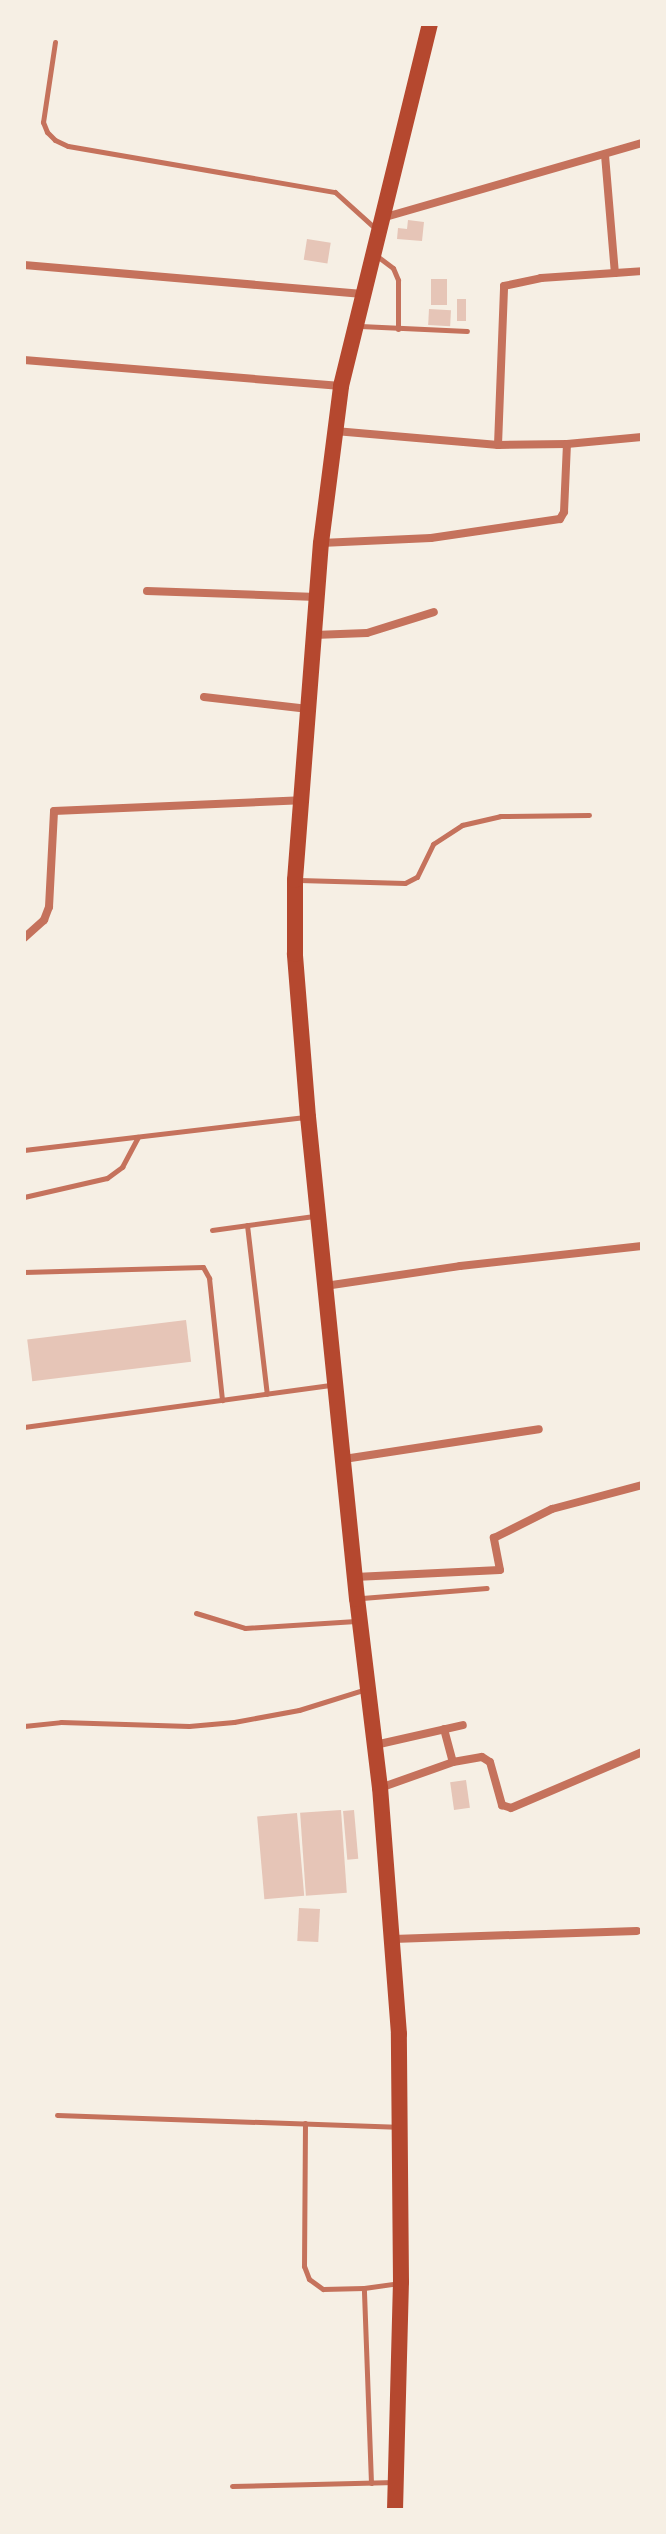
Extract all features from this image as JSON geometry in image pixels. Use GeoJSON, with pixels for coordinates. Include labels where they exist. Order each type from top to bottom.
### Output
{"type":"FeatureCollection","features":[{"type":"Feature","properties":{"kind":"main road"},"geometry":{"type":"LineString","coordinates":[[395,2510],[402,2127],[393,1939],[380,1788],[359,1621],[317,1215],[295,954],[295,880],[321,543],[341,386],[430,24]]}},
{"type":"Feature","properties":{"kind":"street"},"geometry":{"type":"LineString","coordinates":[[380,224],[642,143]]}},
{"type":"Feature","properties":{"kind":"street"},"geometry":{"type":"LineString","coordinates":[[605,155],[615,273]]}},
{"type":"Feature","properties":{"kind":"street"},"geometry":{"type":"LineString","coordinates":[[24,265],[363,294]]}},
{"type":"Feature","properties":{"kind":"street"},"geometry":{"type":"LineString","coordinates":[[498,445],[504,286],[541,278],[642,271]]}},
{"type":"Feature","properties":{"kind":"street"},"geometry":{"type":"LineString","coordinates":[[24,360],[341,386]]}},
{"type":"Feature","properties":{"kind":"street"},"geometry":{"type":"LineString","coordinates":[[335,431],[498,445],[567,444],[642,437]]}},
{"type":"Feature","properties":{"kind":"street"},"geometry":{"type":"LineString","coordinates":[[321,543],[431,538],[560,519],[564,512],[567,444]]}},
{"type":"Feature","properties":{"kind":"street"},"geometry":{"type":"LineString","coordinates":[[147,591],[317,597]]}},
{"type":"Feature","properties":{"kind":"street"},"geometry":{"type":"LineString","coordinates":[[314,635],[367,633],[434,612]]}},
{"type":"Feature","properties":{"kind":"street"},"geometry":{"type":"LineString","coordinates":[[204,697],[308,709]]}},
{"type":"Feature","properties":{"kind":"street"},"geometry":{"type":"LineString","coordinates":[[24,938],[44,920],[49,907],[54,811],[301,800]]}},
{"type":"Feature","properties":{"kind":"street"},"geometry":{"type":"LineString","coordinates":[[324,1286],[460,1266],[642,1246]]}},
{"type":"Feature","properties":{"kind":"street"},"geometry":{"type":"LineString","coordinates":[[343,1459],[539,1429]]}},
{"type":"Feature","properties":{"kind":"street"},"geometry":{"type":"LineString","coordinates":[[355,1577],[500,1570],[494,1538],[552,1509],[642,1485]]}},
{"type":"Feature","properties":{"kind":"street"},"geometry":{"type":"LineString","coordinates":[[374,1745],[463,1725]]}},
{"type":"Feature","properties":{"kind":"street"},"geometry":{"type":"LineString","coordinates":[[444,1729],[453,1762]]}},
{"type":"Feature","properties":{"kind":"street"},"geometry":{"type":"LineString","coordinates":[[380,1788],[453,1762],[487,1759],[506,1808],[642,1752]]}},
{"type":"Feature","properties":{"kind":"street"},"geometry":{"type":"LineString","coordinates":[[393,1939],[637,1931]]}},
{"type":"Feature","properties":{"kind":"lane"},"geometry":{"type":"LineString","coordinates":[[55,42],[43,122],[55,140],[68,146],[335,192],[380,224]]}},
{"type":"Feature","properties":{"kind":"lane"},"geometry":{"type":"LineString","coordinates":[[373,254],[393,268],[398,280],[398,329]]}},
{"type":"Feature","properties":{"kind":"lane"},"geometry":{"type":"LineString","coordinates":[[355,325],[467,331]]}},
{"type":"Feature","properties":{"kind":"lane"},"geometry":{"type":"LineString","coordinates":[[295,880],[405,883],[417,877],[433,844],[462,825],[500,816],[589,815]]}},
{"type":"Feature","properties":{"kind":"lane"},"geometry":{"type":"LineString","coordinates":[[24,1150],[308,1117]]}},
{"type":"Feature","properties":{"kind":"lane"},"geometry":{"type":"LineString","coordinates":[[24,1197],[107,1178],[122,1167],[138,1137]]}},
{"type":"Feature","properties":{"kind":"lane"},"geometry":{"type":"LineString","coordinates":[[212,1230],[317,1215]]}},
{"type":"Feature","properties":{"kind":"lane"},"geometry":{"type":"LineString","coordinates":[[247,1225],[267,1394]]}},
{"type":"Feature","properties":{"kind":"lane"},"geometry":{"type":"LineString","coordinates":[[24,1272],[203,1267],[209,1278],[222,1400]]}},
{"type":"Feature","properties":{"kind":"lane"},"geometry":{"type":"LineString","coordinates":[[24,1427],[335,1385]]}},
{"type":"Feature","properties":{"kind":"lane"},"geometry":{"type":"LineString","coordinates":[[357,1599],[487,1588]]}},
{"type":"Feature","properties":{"kind":"lane"},"geometry":{"type":"LineString","coordinates":[[196,1613],[245,1628],[359,1621]]}},
{"type":"Feature","properties":{"kind":"lane"},"geometry":{"type":"LineString","coordinates":[[24,1726],[95,1722],[189,1726],[234,1722],[299,1710],[368,1689]]}},
{"type":"Feature","properties":{"kind":"lane"},"geometry":{"type":"LineString","coordinates":[[57,2115],[402,2127]]}},
{"type":"Feature","properties":{"kind":"lane"},"geometry":{"type":"LineString","coordinates":[[305,2123],[304,2266],[309,2279],[323,2289],[364,2288],[401,2282]]}},
{"type":"Feature","properties":{"kind":"lane"},"geometry":{"type":"LineString","coordinates":[[364,2288],[371,2483]]}},
{"type":"Feature","properties":{"kind":"lane"},"geometry":{"type":"LineString","coordinates":[[232,2486],[395,2482]]}},
{"type":"Feature","properties":{"kind":"building"},"geometry":{"type":"Polygon","coordinates":[[[408,220],[424,222],[422,241],[397,239],[398,228],[407,229],[408,220]]]}},
{"type":"Feature","properties":{"kind":"building"},"geometry":{"type":"Polygon","coordinates":[[[307,239],[331,243],[327,263],[304,260],[307,239]]]}},
{"type":"Feature","properties":{"kind":"building"},"geometry":{"type":"Polygon","coordinates":[[[431,279],[447,279],[447,305],[431,305],[431,279]]]}},
{"type":"Feature","properties":{"kind":"building"},"geometry":{"type":"Polygon","coordinates":[[[457,299],[466,299],[466,321],[457,321],[457,299]]]}},
{"type":"Feature","properties":{"kind":"building"},"geometry":{"type":"Polygon","coordinates":[[[429,309],[451,310],[450,326],[428,325],[429,309]]]}},
{"type":"Feature","properties":{"kind":"building"},"geometry":{"type":"Polygon","coordinates":[[[186,1320],[191,1362],[32,1381],[27,1339],[186,1320]]]}},
{"type":"Feature","properties":{"kind":"building"},"geometry":{"type":"Polygon","coordinates":[[[466,1780],[470,1808],[454,1810],[450,1782],[466,1780]]]}},
{"type":"Feature","properties":{"kind":"building"},"geometry":{"type":"Polygon","coordinates":[[[341,1810],[347,1893],[306,1896],[300,1813],[341,1810]]]}},
{"type":"Feature","properties":{"kind":"building"},"geometry":{"type":"Polygon","coordinates":[[[354,1810],[358,1859],[347,1860],[343,1811],[354,1810]]]}},
{"type":"Feature","properties":{"kind":"building"},"geometry":{"type":"Polygon","coordinates":[[[297,1813],[304,1896],[264,1899],[257,1816],[297,1813]]]}},
{"type":"Feature","properties":{"kind":"building"},"geometry":{"type":"Polygon","coordinates":[[[299,1908],[320,1909],[318,1942],[297,1941],[299,1908]]]}}]}
